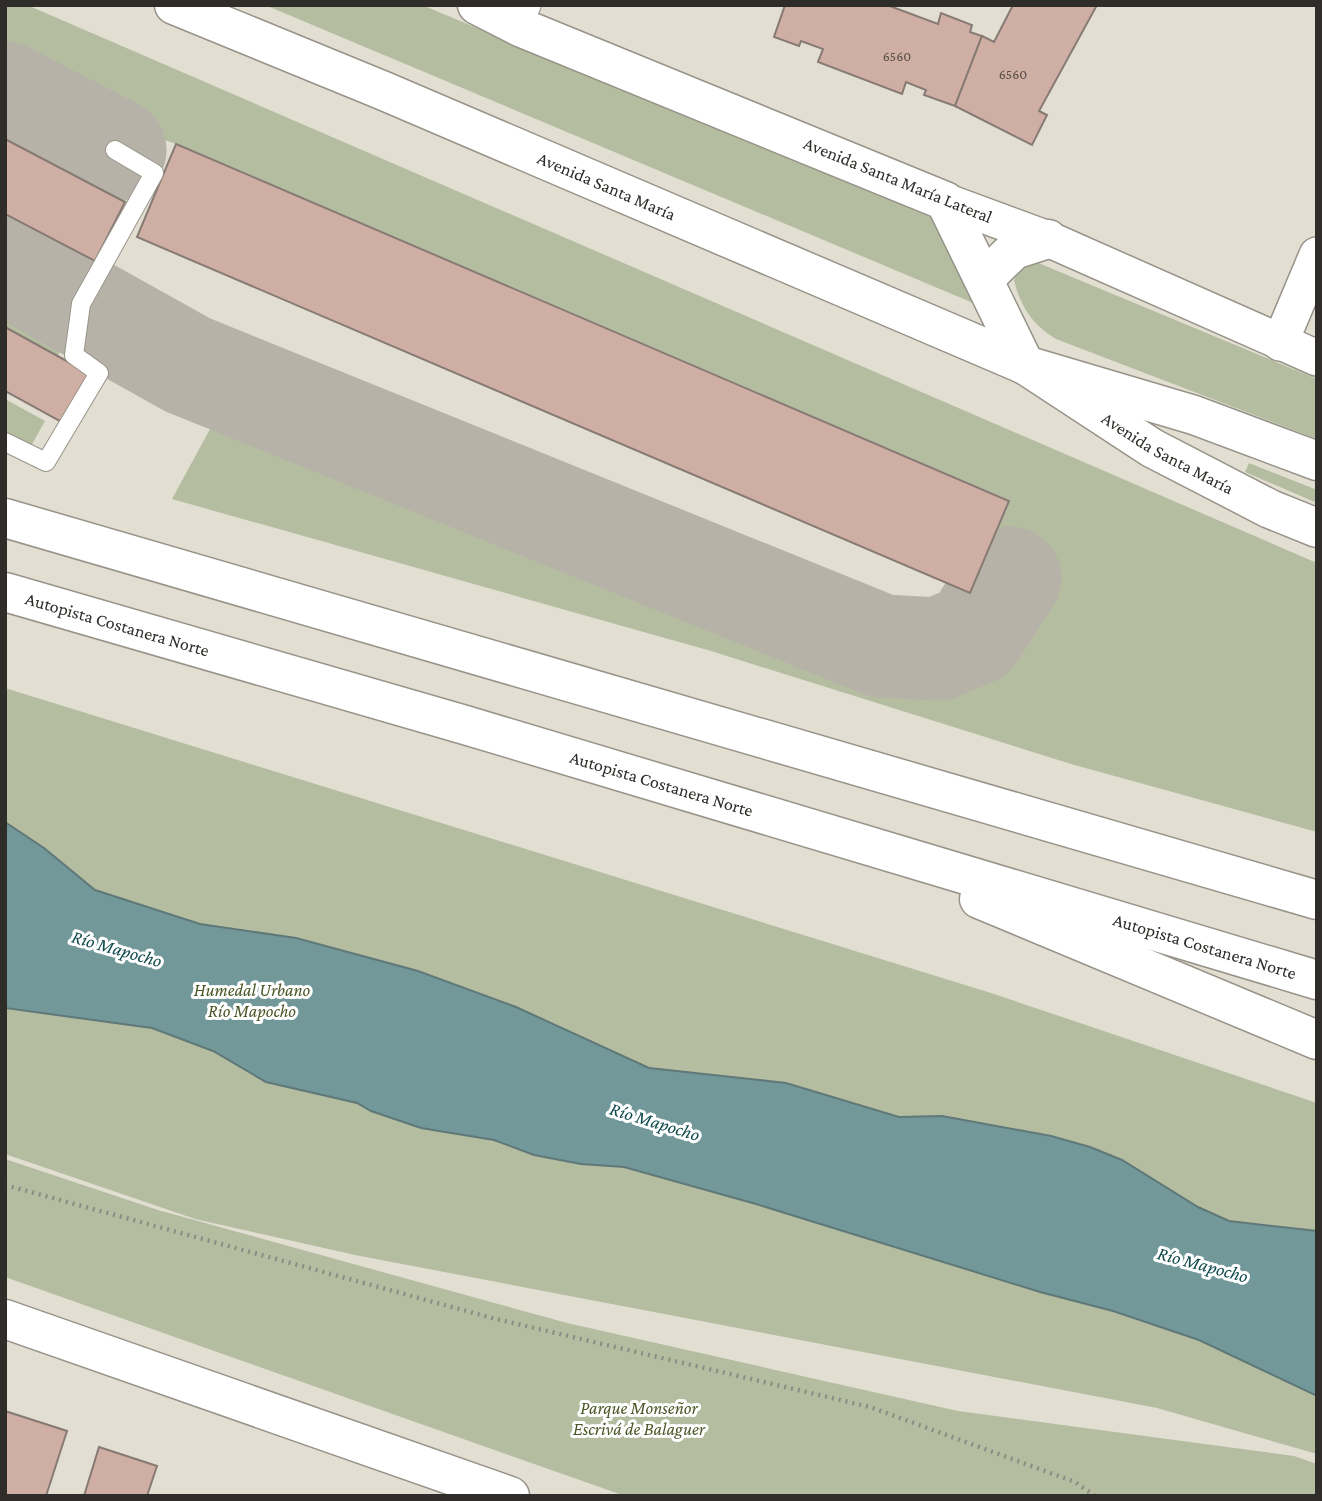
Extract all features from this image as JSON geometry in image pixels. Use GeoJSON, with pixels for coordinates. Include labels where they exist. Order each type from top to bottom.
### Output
{"type":"FeatureCollection","features":[{"type":"Feature","properties":{"kind":"main road","name":"Avenida Santa María Lateral"},"geometry":{"type":"LineString","coordinates":[[481,6],[527,16],[945,201]]}},
{"type":"Feature","properties":{"kind":"main road","name":"Avenida Santa María"},"geometry":{"type":"LineString","coordinates":[[171,8],[384,91],[1025,365],[1194,415],[1317,461]]}},
{"type":"Feature","properties":{"kind":"main road"},"geometry":{"type":"LineString","coordinates":[[945,201],[1025,365]]}},
{"type":"Feature","properties":{"kind":"main road"},"geometry":{"type":"LineString","coordinates":[[984,279],[997,263],[1014,250],[1048,239]]}},
{"type":"Feature","properties":{"kind":"main road","name":"Avenida Santa María"},"geometry":{"type":"LineString","coordinates":[[1025,365],[1152,448],[1246,497],[1317,528]]}},
{"type":"Feature","properties":{"kind":"main road"},"geometry":{"type":"LineString","coordinates":[[5,518],[1317,900]]}},
{"type":"Feature","properties":{"kind":"main road","name":"Autopista Costanera Norte"},"geometry":{"type":"LineString","coordinates":[[5,592],[1317,980]]}},
{"type":"Feature","properties":{"kind":"main road"},"geometry":{"type":"LineString","coordinates":[[799,825],[1317,1040]]}},
{"type":"Feature","properties":{"kind":"main road"},"geometry":{"type":"LineString","coordinates":[[1198,867],[1317,872]]}},
{"type":"Feature","properties":{"kind":"main road"},"geometry":{"type":"LineString","coordinates":[[5,1318],[510,1496]]}},
{"type":"Feature","properties":{"kind":"street","name":"Avenida Santa María Lateral"},"geometry":{"type":"LineString","coordinates":[[945,201],[1048,239],[1317,358]]}},
{"type":"Feature","properties":{"kind":"street"},"geometry":{"type":"LineString","coordinates":[[1280,342],[1317,256]]}},
{"type":"Feature","properties":{"kind":"lane"},"geometry":{"type":"LineString","coordinates":[[5,442],[46,462],[99,373],[74,355],[81,304],[154,173],[115,150]]}},
{"type":"Feature","properties":{"kind":"path"},"geometry":{"type":"LineString","coordinates":[[5,1185],[492,1318],[870,1407],[1075,1482],[1095,1496]]}},
{"type":"Feature","properties":{"kind":"green space"},"geometry":{"type":"Polygon","coordinates":[[[5,5],[27,5],[1317,563],[1317,832],[1071,764],[711,651],[172,499],[222,407],[736,618],[895,680],[938,673],[981,654],[1025,565],[988,550],[1009,500],[176,144],[165,140],[155,162],[5,83],[5,5]]]}},
{"type":"Feature","properties":{"kind":"green space"},"geometry":{"type":"Polygon","coordinates":[[[265,5],[422,5],[932,218],[978,305],[265,5]]]}},
{"type":"Feature","properties":{"kind":"green space"},"geometry":{"type":"Polygon","coordinates":[[[5,114],[136,183],[125,202],[5,139],[5,114]]]}},
{"type":"Feature","properties":{"kind":"green space"},"geometry":{"type":"Polygon","coordinates":[[[5,214],[95,261],[79,285],[5,245],[5,214]]]}},
{"type":"Feature","properties":{"kind":"green space"},"geometry":{"type":"Polygon","coordinates":[[[1036,262],[1317,379],[1317,439],[1056,339],[1041,328],[1029,314],[1014,280],[1022,267],[1036,262]]]}},
{"type":"Feature","properties":{"kind":"green space"},"geometry":{"type":"Polygon","coordinates":[[[5,287],[73,324],[58,356],[5,327],[5,287]]]}},
{"type":"Feature","properties":{"kind":"green space"},"geometry":{"type":"Polygon","coordinates":[[[5,399],[45,421],[31,446],[5,432],[5,399]]]}},
{"type":"Feature","properties":{"kind":"green space"},"geometry":{"type":"Polygon","coordinates":[[[1249,463],[1317,490],[1317,503],[1245,472],[1249,463]]]}},
{"type":"Feature","properties":{"kind":"green space","name":"Humedal Urbano Río Mapocho"},"geometry":{"type":"Polygon","coordinates":[[[5,688],[991,993],[1317,1103],[1317,1454],[1157,1408],[355,1255],[195,1219],[5,1154],[5,688]]]}},
{"type":"Feature","properties":{"kind":"green space","name":"Parque Monseñor Escrivá de Balaguer"},"geometry":{"type":"Polygon","coordinates":[[[5,1159],[158,1210],[567,1323],[958,1411],[1294,1456],[1317,1464],[1317,1496],[625,1496],[5,1277],[5,1159]]]}},
{"type":"Feature","properties":{"kind":"water","name":"Río Mapocho"},"geometry":{"type":"Polygon","coordinates":[[[5,822],[44,848],[95,890],[200,924],[296,938],[418,971],[516,1007],[649,1068],[786,1083],[899,1117],[942,1116],[1051,1136],[1122,1160],[1198,1207],[1229,1221],[1317,1231],[1317,1396],[1199,1340],[1113,1311],[1040,1292],[756,1204],[624,1167],[581,1164],[534,1155],[494,1140],[421,1128],[371,1111],[357,1103],[266,1082],[213,1051],[152,1028],[5,1008],[5,822]]]}},
{"type":"Feature","properties":{"kind":"building"},"geometry":{"type":"Polygon","coordinates":[[[785,5],[887,5],[938,24],[941,13],[972,25],[970,32],[982,36],[955,106],[924,95],[926,90],[906,82],[902,94],[818,62],[823,49],[801,41],[799,46],[774,37],[785,5]]]}},
{"type":"Feature","properties":{"kind":"building"},"geometry":{"type":"Polygon","coordinates":[[[1013,5],[1097,5],[1039,111],[1047,115],[1032,145],[955,106],[982,36],[994,42],[1013,5]]]}},
{"type":"Feature","properties":{"kind":"building"},"geometry":{"type":"Polygon","coordinates":[[[5,139],[125,202],[95,261],[5,214],[5,139]]]}},
{"type":"Feature","properties":{"kind":"building"},"geometry":{"type":"Polygon","coordinates":[[[176,144],[1009,501],[970,593],[137,237],[176,144]]]}},
{"type":"Feature","properties":{"kind":"building"},"geometry":{"type":"Polygon","coordinates":[[[5,327],[92,375],[65,424],[5,391],[5,327]]]}},
{"type":"Feature","properties":{"kind":"building"},"geometry":{"type":"Polygon","coordinates":[[[5,1411],[67,1431],[46,1496],[5,1496],[5,1411]]]}},
{"type":"Feature","properties":{"kind":"building"},"geometry":{"type":"Polygon","coordinates":[[[99,1447],[157,1466],[147,1496],[84,1496],[99,1447]]]}},
{"type":"Feature","properties":{"kind":"taxiway"},"geometry":{"type":"LineString","coordinates":[[5,93],[115,150]]}},
{"type":"Feature","properties":{"kind":"taxiway"},"geometry":{"type":"LineString","coordinates":[[5,263],[188,365],[882,646],[938,649],[974,634],[1010,578]]}}]}
